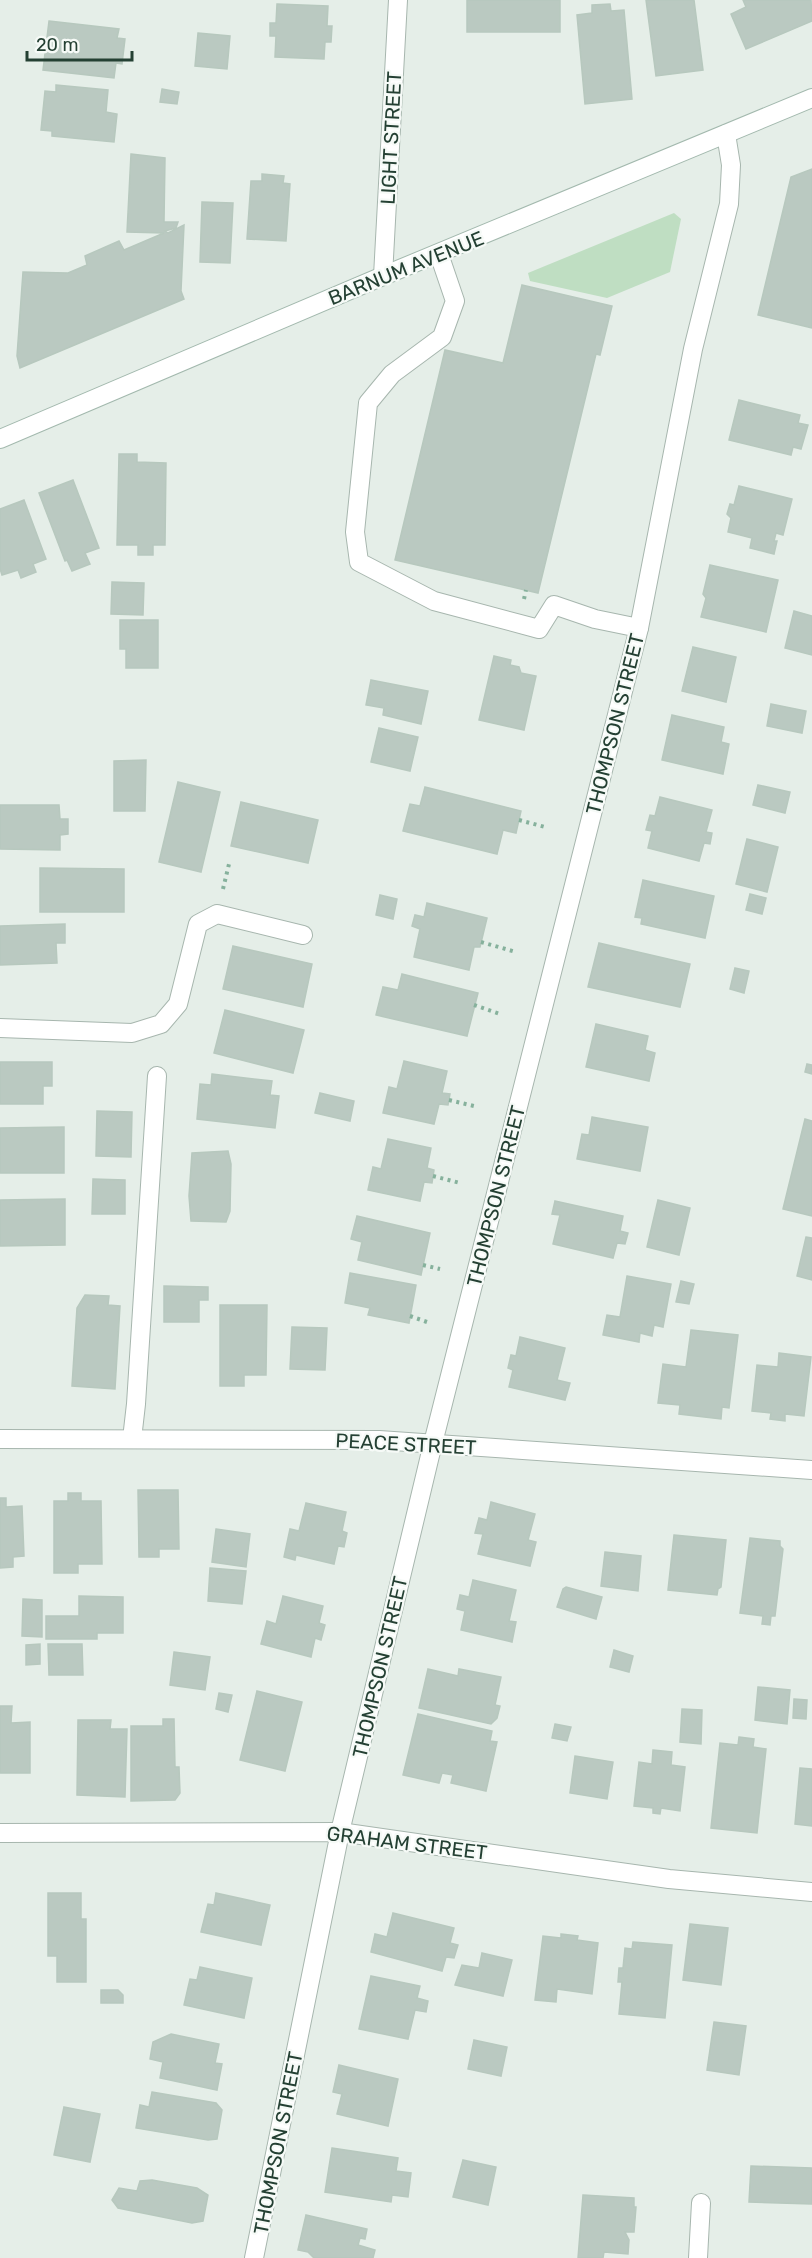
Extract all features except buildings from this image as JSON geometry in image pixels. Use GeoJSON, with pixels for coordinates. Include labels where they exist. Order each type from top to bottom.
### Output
{"type":"FeatureCollection","features":[{"type":"Feature","properties":{"kind":"street","name":"LIGHT STREET"},"geometry":{"type":"LineString","coordinates":[[383,276],[398,0]]}},
{"type":"Feature","properties":{"kind":"street","name":"BARNUM AVENUE"},"geometry":{"type":"LineString","coordinates":[[0,439],[383,276],[812,98]]}},
{"type":"Feature","properties":{"kind":"street","name":"THOMPSON STREET"},"geometry":{"type":"LineString","coordinates":[[255,2258],[340,1832],[434,1443],[639,628],[693,349],[729,204],[731,165],[726,134]]}},
{"type":"Feature","properties":{"kind":"street"},"geometry":{"type":"LineString","coordinates":[[439,254],[455,301],[442,337],[392,374],[368,403],[355,532],[359,562],[435,601],[539,629],[554,605],[595,619],[639,628]]}},
{"type":"Feature","properties":{"kind":"street"},"geometry":{"type":"LineString","coordinates":[[0,1028],[132,1033],[161,1024],[178,1004],[198,924],[217,914],[303,935]]}},
{"type":"Feature","properties":{"kind":"street"},"geometry":{"type":"LineString","coordinates":[[132,1439],[157,1076]]}},
{"type":"Feature","properties":{"kind":"street","name":"PEACE STREET"},"geometry":{"type":"LineString","coordinates":[[0,1439],[379,1440],[812,1470]]}},
{"type":"Feature","properties":{"kind":"street","name":"GRAHAM STREET"},"geometry":{"type":"LineString","coordinates":[[0,1833],[340,1832],[669,1879],[812,1892]]}},
{"type":"Feature","properties":{"kind":"street"},"geometry":{"type":"LineString","coordinates":[[698,2258],[701,2203]]}},
{"type":"Feature","properties":{"kind":"path"},"geometry":{"type":"LineString","coordinates":[[519,820],[545,827]]}},
{"type":"Feature","properties":{"kind":"path"},"geometry":{"type":"LineString","coordinates":[[223,891],[229,864]]}},
{"type":"Feature","properties":{"kind":"path"},"geometry":{"type":"LineString","coordinates":[[481,942],[516,952]]}},
{"type":"Feature","properties":{"kind":"path"},"geometry":{"type":"LineString","coordinates":[[474,1005],[500,1014]]}},
{"type":"Feature","properties":{"kind":"path"},"geometry":{"type":"LineString","coordinates":[[449,1100],[478,1107]]}},
{"type":"Feature","properties":{"kind":"path"},"geometry":{"type":"LineString","coordinates":[[433,1176],[460,1184]]}},
{"type":"Feature","properties":{"kind":"path"},"geometry":{"type":"LineString","coordinates":[[423,1265],[440,1269]]}},
{"type":"Feature","properties":{"kind":"path"},"geometry":{"type":"LineString","coordinates":[[410,1316],[427,1322]]}},
{"type":"Feature","properties":{"kind":"green space"},"geometry":{"type":"Polygon","coordinates":[[[674,213],[681,219],[670,272],[607,298],[530,281],[528,273],[674,213]]]}}]}
